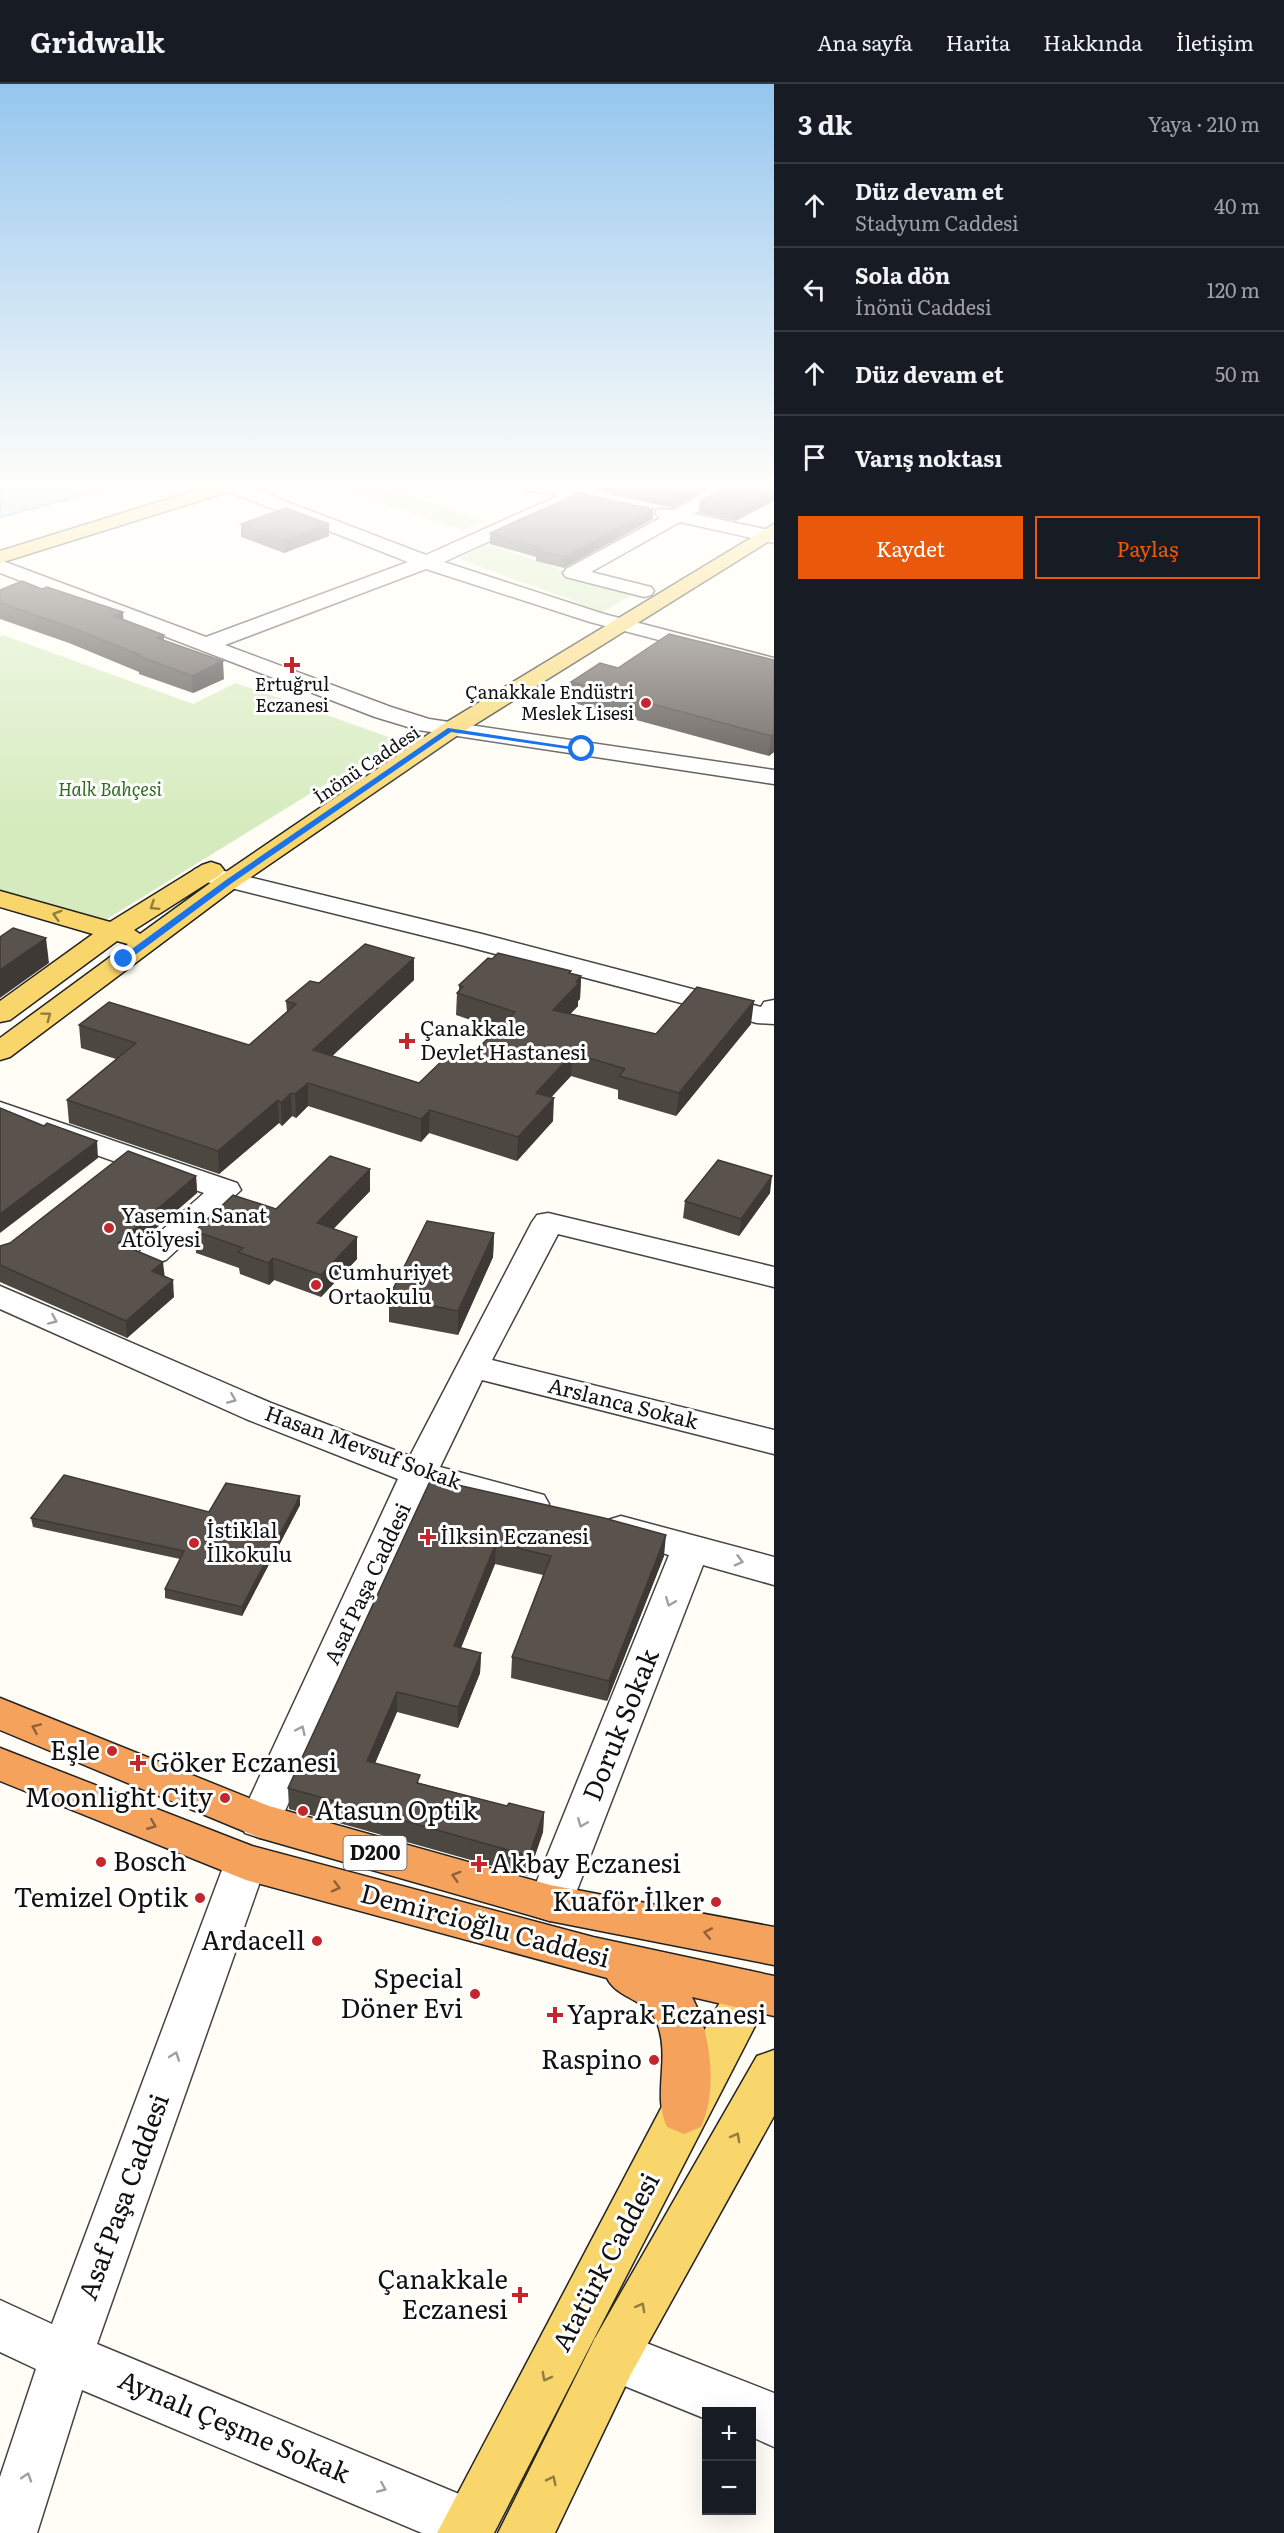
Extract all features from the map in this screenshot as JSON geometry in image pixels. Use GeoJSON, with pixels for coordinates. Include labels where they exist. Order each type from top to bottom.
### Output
{"type":"FeatureCollection","features":[{"type":"Feature","properties":{"kind":"highway","name":"Demircioğlu Caddesi"},"geometry":{"type":"LineString","coordinates":[[0,1713],[253,1842],[550,1903],[771,1941]]}},
{"type":"Feature","properties":{"kind":"highway","name":"Demircioğlu Caddesi"},"geometry":{"type":"LineString","coordinates":[[0,1764],[253,1842],[593,1956],[762,1994]]}},
{"type":"Feature","properties":{"kind":"highway"},"geometry":{"type":"LineString","coordinates":[[762,1994],[771,1941]]}},
{"type":"Feature","properties":{"kind":"highway"},"geometry":{"type":"LineString","coordinates":[[593,1956],[657,1988],[680,2016],[686,2054],[684,2112]]}},
{"type":"Feature","properties":{"kind":"main road","name":"İnönü Caddesi"},"geometry":{"type":"LineString","coordinates":[[0,1014],[114,932],[224,873],[450,730],[608,622],[633,600]]}},
{"type":"Feature","properties":{"kind":"main road","name":"İnönü Caddesi"},"geometry":{"type":"LineString","coordinates":[[224,873],[426,725],[646,600]]}},
{"type":"Feature","properties":{"kind":"main road"},"geometry":{"type":"LineString","coordinates":[[0,1051],[147,942],[224,873]]}},
{"type":"Feature","properties":{"kind":"main road"},"geometry":{"type":"LineString","coordinates":[[0,899],[147,942]]}},
{"type":"Feature","properties":{"kind":"main road"},"geometry":{"type":"LineString","coordinates":[[0,921],[124,959]]}},
{"type":"Feature","properties":{"kind":"main road","name":"Atatürk Caddesi"},"geometry":{"type":"LineString","coordinates":[[467,2529],[684,2112],[762,1994]]}},
{"type":"Feature","properties":{"kind":"main road"},"geometry":{"type":"LineString","coordinates":[[526,2533],[613,2356],[774,2071]]}},
{"type":"Feature","properties":{"kind":"street"},"geometry":{"type":"LineString","coordinates":[[89,600],[383,712],[426,725],[774,777]]}},
{"type":"Feature","properties":{"kind":"street"},"geometry":{"type":"LineString","coordinates":[[205,645],[324,600]]}},
{"type":"Feature","properties":{"kind":"street"},"geometry":{"type":"LineString","coordinates":[[542,600],[608,622],[773,663]]}},
{"type":"Feature","properties":{"kind":"street"},"geometry":{"type":"LineString","coordinates":[[224,873],[485,928],[774,1002]]}},
{"type":"Feature","properties":{"kind":"street"},"geometry":{"type":"LineString","coordinates":[[224,873],[767,1017],[774,1008]]}},
{"type":"Feature","properties":{"kind":"street"},"geometry":{"type":"LineString","coordinates":[[0,1111],[225,1190],[155,1253]]}},
{"type":"Feature","properties":{"kind":"street"},"geometry":{"type":"LineString","coordinates":[[98,1176],[125,1155]]}},
{"type":"Feature","properties":{"kind":"street","name":"Asaf Paşa Caddesi"},"geometry":{"type":"LineString","coordinates":[[9,2533],[66,2357],[253,1842],[419,1473],[548,1222],[774,1277]]}},
{"type":"Feature","properties":{"kind":"street","name":"Hasan Mevsuf Sokak"},"geometry":{"type":"LineString","coordinates":[[0,1296],[260,1411],[419,1473],[774,1571]]}},
{"type":"Feature","properties":{"kind":"street","name":"Arslanca Sokak"},"geometry":{"type":"LineString","coordinates":[[472,1366],[774,1442]]}},
{"type":"Feature","properties":{"kind":"street","name":"Doruk Sokak"},"geometry":{"type":"LineString","coordinates":[[550,1903],[691,1548]]}},
{"type":"Feature","properties":{"kind":"street","name":"Aynalı Çeşme Sokak"},"geometry":{"type":"LineString","coordinates":[[0,2325],[66,2357],[467,2529]]}},
{"type":"Feature","properties":{"kind":"street"},"geometry":{"type":"LineString","coordinates":[[613,2356],[774,2420]]}},
{"type":"Feature","properties":{"kind":"green space"},"geometry":{"type":"Polygon","coordinates":[[[572,600],[623,600],[600,614],[572,600]]]}},
{"type":"Feature","properties":{"kind":"green space","name":"Halk Bahçesi"},"geometry":{"type":"Polygon","coordinates":[[[3,635],[193,704],[236,683],[397,740],[99,924],[0,895],[0,636],[3,635]]]}},
{"type":"Feature","properties":{"kind":"building"},"geometry":{"type":"Polygon","coordinates":[[[0,600],[87,600],[123,612],[114,616],[164,635],[157,638],[223,661],[192,676],[67,626],[0,603],[0,600]]]}},
{"type":"Feature","properties":{"kind":"building"},"geometry":{"type":"Polygon","coordinates":[[[669,634],[774,660],[774,734],[771,736],[571,682],[600,663],[618,668],[669,634]]]}},
{"type":"Feature","properties":{"kind":"building"},"geometry":{"type":"Polygon","coordinates":[[[13,928],[46,938],[0,970],[0,937],[13,928]]]}},
{"type":"Feature","properties":{"kind":"building"},"geometry":{"type":"Polygon","coordinates":[[[365,944],[414,958],[313,1050],[419,1083],[450,1053],[468,1058],[515,1012],[457,993],[463,987],[459,985],[488,958],[492,959],[498,953],[571,971],[569,973],[581,976],[576,982],[579,983],[553,1010],[656,1034],[697,987],[754,1001],[679,1093],[619,1076],[625,1069],[573,1053],[536,1093],[554,1098],[518,1137],[430,1110],[421,1119],[308,1083],[295,1094],[291,1093],[281,1103],[278,1100],[218,1151],[67,1100],[136,1043],[79,1025],[109,1002],[249,1045],[296,1004],[286,1001],[310,981],[319,983],[365,944]]]}},
{"type":"Feature","properties":{"kind":"building"},"geometry":{"type":"Polygon","coordinates":[[[0,1108],[44,1126],[47,1123],[97,1141],[0,1214],[0,1108]]]}},
{"type":"Feature","properties":{"kind":"building"},"geometry":{"type":"Polygon","coordinates":[[[128,1151],[196,1176],[118,1243],[163,1262],[152,1271],[173,1280],[126,1321],[0,1265],[0,1246],[10,1243],[128,1151]]]}},
{"type":"Feature","properties":{"kind":"building"},"geometry":{"type":"Polygon","coordinates":[[[330,1156],[370,1169],[317,1223],[357,1237],[321,1275],[273,1258],[268,1263],[238,1252],[243,1248],[195,1231],[233,1195],[276,1209],[330,1156]]]}},
{"type":"Feature","properties":{"kind":"building"},"geometry":{"type":"Polygon","coordinates":[[[718,1160],[772,1176],[741,1219],[685,1201],[718,1160]]]}},
{"type":"Feature","properties":{"kind":"building"},"geometry":{"type":"Polygon","coordinates":[[[427,1221],[494,1233],[458,1311],[389,1297],[427,1221]]]}},
{"type":"Feature","properties":{"kind":"building","name":"İstiklal İlkokulu"},"geometry":{"type":"Polygon","coordinates":[[[64,1475],[209,1512],[226,1483],[300,1496],[242,1607],[165,1589],[184,1551],[31,1518],[64,1475]]]}},
{"type":"Feature","properties":{"kind":"building"},"geometry":{"type":"Polygon","coordinates":[[[431,1479],[604,1518],[666,1535],[609,1681],[512,1657],[551,1556],[496,1543],[454,1646],[481,1653],[458,1707],[397,1692],[367,1761],[420,1775],[417,1783],[507,1806],[509,1803],[544,1812],[529,1856],[288,1788],[431,1479]]]}},
{"type":"Feature","properties":{"kind":"place","name":"Ertuğrul Eczanesi"},"geometry":{"type":"Point","coordinates":[292,665]}},
{"type":"Feature","properties":{"kind":"place","name":"Çanakkale Endüstri Meslek Lisesi"},"geometry":{"type":"Point","coordinates":[646,703]}},
{"type":"Feature","properties":{"kind":"place","name":"Çanakkale Devlet Hastanesi"},"geometry":{"type":"Point","coordinates":[407,1041]}},
{"type":"Feature","properties":{"kind":"place","name":"Yasemin Sanat Atölyesi"},"geometry":{"type":"Point","coordinates":[109,1228]}},
{"type":"Feature","properties":{"kind":"place","name":"Cumhuriyet Ortaokulu"},"geometry":{"type":"Point","coordinates":[316,1285]}},
{"type":"Feature","properties":{"kind":"place","name":"İlksin Eczanesi"},"geometry":{"type":"Point","coordinates":[428,1537]}},
{"type":"Feature","properties":{"kind":"place","name":"İstiklal İlkokulu"},"geometry":{"type":"Point","coordinates":[194,1543]}},
{"type":"Feature","properties":{"kind":"place","name":"Eşle"},"geometry":{"type":"Point","coordinates":[112,1751]}},
{"type":"Feature","properties":{"kind":"place","name":"Göker Eczanesi"},"geometry":{"type":"Point","coordinates":[138,1763]}},
{"type":"Feature","properties":{"kind":"place","name":"Moonlight City"},"geometry":{"type":"Point","coordinates":[225,1798]}},
{"type":"Feature","properties":{"kind":"place","name":"Atasun Optik"},"geometry":{"type":"Point","coordinates":[303,1811]}},
{"type":"Feature","properties":{"kind":"place","name":"Bosch"},"geometry":{"type":"Point","coordinates":[101,1862]}},
{"type":"Feature","properties":{"kind":"place","name":"Akbay Eczanesi"},"geometry":{"type":"Point","coordinates":[479,1864]}},
{"type":"Feature","properties":{"kind":"place","name":"Temizel Optik"},"geometry":{"type":"Point","coordinates":[200,1898]}},
{"type":"Feature","properties":{"kind":"place","name":"Kuaför İlker"},"geometry":{"type":"Point","coordinates":[716,1902]}},
{"type":"Feature","properties":{"kind":"place","name":"Ardacell"},"geometry":{"type":"Point","coordinates":[317,1941]}},
{"type":"Feature","properties":{"kind":"place","name":"Special Döner Evi"},"geometry":{"type":"Point","coordinates":[475,1994]}},
{"type":"Feature","properties":{"kind":"place","name":"Yaprak Eczanesi"},"geometry":{"type":"Point","coordinates":[555,2015]}},
{"type":"Feature","properties":{"kind":"place","name":"Raspino"},"geometry":{"type":"Point","coordinates":[654,2060]}},
{"type":"Feature","properties":{"kind":"place","name":"Çanakkale Eczanesi"},"geometry":{"type":"Point","coordinates":[520,2295]}},
{"type":"Feature","properties":{"kind":"route"},"geometry":{"type":"LineString","coordinates":[[124,959],[229,881],[450,730],[582,749]]}}]}
